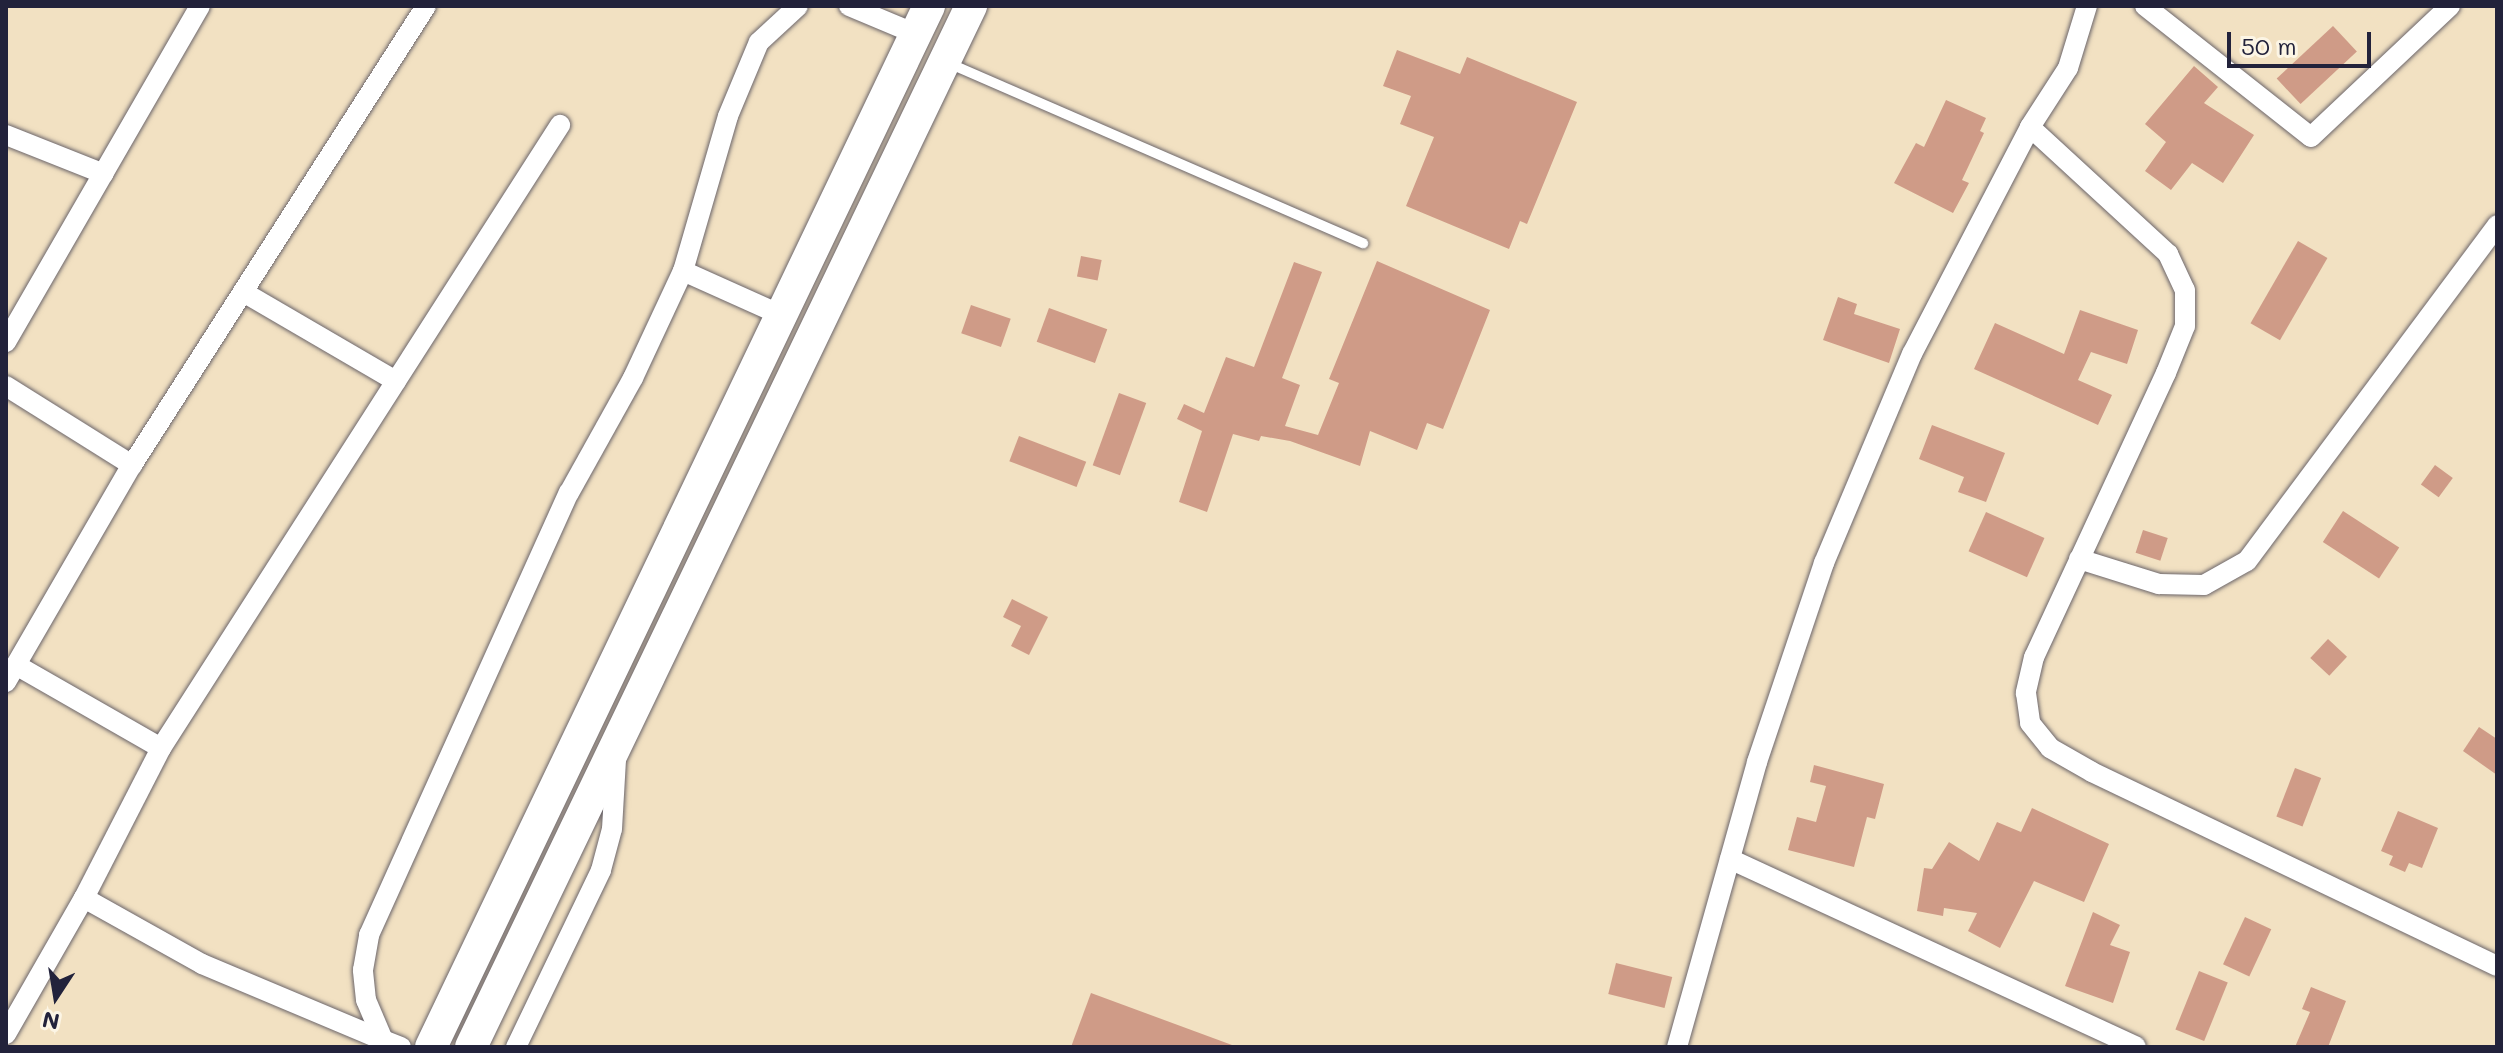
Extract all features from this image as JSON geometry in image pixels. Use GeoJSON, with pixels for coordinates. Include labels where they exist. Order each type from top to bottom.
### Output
{"type":"FeatureCollection","features":[{"type":"Feature","properties":{"kind":"main road"},"geometry":{"type":"LineString","coordinates":[[471,1047],[971,6]]}},
{"type":"Feature","properties":{"kind":"main road"},"geometry":{"type":"LineString","coordinates":[[431,1047],[923,20]]}},
{"type":"Feature","properties":{"kind":"street"},"geometry":{"type":"LineString","coordinates":[[6,342],[200,6]]}},
{"type":"Feature","properties":{"kind":"street"},"geometry":{"type":"LineString","coordinates":[[161,748],[11,673],[132,465],[426,6]]}},
{"type":"Feature","properties":{"kind":"street"},"geometry":{"type":"LineString","coordinates":[[392,1044],[366,1000],[363,970],[369,935],[569,493],[633,378],[683,271],[728,116],[759,42],[798,6]]}},
{"type":"Feature","properties":{"kind":"street"},"geometry":{"type":"LineString","coordinates":[[849,6],[923,20]]}},
{"type":"Feature","properties":{"kind":"street"},"geometry":{"type":"LineString","coordinates":[[1677,1047],[1757,762],[1824,563],[1912,354],[2030,127],[2068,68],[2087,6]]}},
{"type":"Feature","properties":{"kind":"street"},"geometry":{"type":"LineString","coordinates":[[2145,6],[2311,137],[2450,6]]}},
{"type":"Feature","properties":{"kind":"street"},"geometry":{"type":"LineString","coordinates":[[6,1034],[84,898],[161,748],[560,125]]}},
{"type":"Feature","properties":{"kind":"street"},"geometry":{"type":"LineString","coordinates":[[2030,127],[2168,254],[2185,290],[2185,326],[2034,657],[2026,693],[2030,723],[2050,748],[2092,772],[2497,966]]}},
{"type":"Feature","properties":{"kind":"street"},"geometry":{"type":"LineString","coordinates":[[6,135],[104,174]]}},
{"type":"Feature","properties":{"kind":"street"},"geometry":{"type":"LineString","coordinates":[[2079,559],[2159,584],[2204,585],[2247,561],[2497,225]]}},
{"type":"Feature","properties":{"kind":"street"},"geometry":{"type":"LineString","coordinates":[[683,271],[781,315]]}},
{"type":"Feature","properties":{"kind":"street"},"geometry":{"type":"LineString","coordinates":[[243,292],[396,381]]}},
{"type":"Feature","properties":{"kind":"street"},"geometry":{"type":"LineString","coordinates":[[6,386],[132,465]]}},
{"type":"Feature","properties":{"kind":"street"},"geometry":{"type":"LineString","coordinates":[[516,1047],[601,870],[612,829],[617,743]]}},
{"type":"Feature","properties":{"kind":"street"},"geometry":{"type":"LineString","coordinates":[[1730,859],[2136,1047]]}},
{"type":"Feature","properties":{"kind":"street"},"geometry":{"type":"LineString","coordinates":[[84,898],[202,964],[392,1044]]}},
{"type":"Feature","properties":{"kind":"lane"},"geometry":{"type":"LineString","coordinates":[[944,62],[1363,243]]}},
{"type":"Feature","properties":{"kind":"building"},"geometry":{"type":"Polygon","coordinates":[[[2333,26],[2357,52],[2301,104],[2277,79],[2333,26]]]}},
{"type":"Feature","properties":{"kind":"building"},"geometry":{"type":"Polygon","coordinates":[[[1397,50],[1460,74],[1467,57],[1577,102],[1527,224],[1520,221],[1509,249],[1406,206],[1434,137],[1400,124],[1411,96],[1383,86],[1397,50]]]}},
{"type":"Feature","properties":{"kind":"building"},"geometry":{"type":"Polygon","coordinates":[[[2194,66],[2218,87],[2204,103],[2254,135],[2223,183],[2192,163],[2171,190],[2145,171],[2166,142],[2145,124],[2194,66]]]}},
{"type":"Feature","properties":{"kind":"building"},"geometry":{"type":"Polygon","coordinates":[[[1946,100],[1986,118],[1980,131],[1984,133],[1962,180],[1969,183],[1953,213],[1894,183],[1916,143],[1924,147],[1946,100]]]}},
{"type":"Feature","properties":{"kind":"building"},"geometry":{"type":"Polygon","coordinates":[[[2298,241],[2327,258],[2280,340],[2250,323],[2298,241]]]}},
{"type":"Feature","properties":{"kind":"building"},"geometry":{"type":"Polygon","coordinates":[[[1081,256],[1102,260],[1098,281],[1077,277],[1081,256]]]}},
{"type":"Feature","properties":{"kind":"building"},"geometry":{"type":"Polygon","coordinates":[[[1377,261],[1490,310],[1443,429],[1427,423],[1417,450],[1370,431],[1360,466],[1290,441],[1261,436],[1259,441],[1233,434],[1207,512],[1179,502],[1202,431],[1177,419],[1184,404],[1204,413],[1226,357],[1254,367],[1294,262],[1322,272],[1282,378],[1300,385],[1285,426],[1318,435],[1339,383],[1329,379],[1377,261]]]}},
{"type":"Feature","properties":{"kind":"building"},"geometry":{"type":"Polygon","coordinates":[[[1838,297],[1857,304],[1854,314],[1900,329],[1889,363],[1823,340],[1838,297]]]}},
{"type":"Feature","properties":{"kind":"building"},"geometry":{"type":"Polygon","coordinates":[[[971,305],[1011,319],[1001,347],[961,333],[971,305]]]}},
{"type":"Feature","properties":{"kind":"building"},"geometry":{"type":"Polygon","coordinates":[[[1049,308],[1107,329],[1095,363],[1037,342],[1049,308]]]}},
{"type":"Feature","properties":{"kind":"building"},"geometry":{"type":"Polygon","coordinates":[[[2080,310],[2138,330],[2127,364],[2091,352],[2078,380],[2112,395],[2098,425],[1974,369],[1995,323],[2064,354],[2080,310]]]}},
{"type":"Feature","properties":{"kind":"building"},"geometry":{"type":"Polygon","coordinates":[[[1119,393],[1146,403],[1120,475],[1093,465],[1119,393]]]}},
{"type":"Feature","properties":{"kind":"building"},"geometry":{"type":"Polygon","coordinates":[[[1932,425],[2005,453],[1986,502],[1958,492],[1964,477],[1919,459],[1932,425]]]}},
{"type":"Feature","properties":{"kind":"building"},"geometry":{"type":"Polygon","coordinates":[[[1019,436],[1086,462],[1077,487],[1009,461],[1019,436]]]}},
{"type":"Feature","properties":{"kind":"building"},"geometry":{"type":"Polygon","coordinates":[[[2435,465],[2453,478],[2439,497],[2421,484],[2435,465]]]}},
{"type":"Feature","properties":{"kind":"building"},"geometry":{"type":"Polygon","coordinates":[[[2343,511],[2399,547],[2379,579],[2323,542],[2343,511]]]}},
{"type":"Feature","properties":{"kind":"building"},"geometry":{"type":"Polygon","coordinates":[[[1986,512],[2044,538],[2027,577],[1969,551],[1986,512]]]}},
{"type":"Feature","properties":{"kind":"building"},"geometry":{"type":"Polygon","coordinates":[[[2143,530],[2168,538],[2160,561],[2136,553],[2143,530]]]}},
{"type":"Feature","properties":{"kind":"building"},"geometry":{"type":"Polygon","coordinates":[[[1012,599],[1048,617],[1029,655],[1011,646],[1021,626],[1003,617],[1012,599]]]}},
{"type":"Feature","properties":{"kind":"building"},"geometry":{"type":"Polygon","coordinates":[[[2328,639],[2347,657],[2329,676],[2310,658],[2328,639]]]}},
{"type":"Feature","properties":{"kind":"building"},"geometry":{"type":"Polygon","coordinates":[[[2479,727],[2497,739],[2497,775],[2463,751],[2479,727]]]}},
{"type":"Feature","properties":{"kind":"building"},"geometry":{"type":"Polygon","coordinates":[[[1814,765],[1884,784],[1875,819],[1867,817],[1854,867],[1788,850],[1797,817],[1816,822],[1826,786],[1810,782],[1814,765]]]}},
{"type":"Feature","properties":{"kind":"building"},"geometry":{"type":"Polygon","coordinates":[[[2295,768],[2321,778],[2303,827],[2276,817],[2295,768]]]}},
{"type":"Feature","properties":{"kind":"building"},"geometry":{"type":"Polygon","coordinates":[[[2032,808],[2109,844],[2084,902],[2034,881],[2000,948],[1968,931],[1977,913],[1944,908],[1943,916],[1917,911],[1924,868],[1932,869],[1949,842],[1979,861],[1997,822],[2021,832],[2032,808]]]}},
{"type":"Feature","properties":{"kind":"building"},"geometry":{"type":"Polygon","coordinates":[[[2398,811],[2438,828],[2422,868],[2409,863],[2405,872],[2389,865],[2393,856],[2381,851],[2398,811]]]}},
{"type":"Feature","properties":{"kind":"building"},"geometry":{"type":"Polygon","coordinates":[[[2093,912],[2120,925],[2110,945],[2130,952],[2113,1003],[2065,986],[2093,912]]]}},
{"type":"Feature","properties":{"kind":"building"},"geometry":{"type":"Polygon","coordinates":[[[2245,917],[2271,929],[2249,976],[2223,964],[2245,917]]]}},
{"type":"Feature","properties":{"kind":"building"},"geometry":{"type":"Polygon","coordinates":[[[1616,963],[1672,977],[1665,1008],[1608,994],[1616,963]]]}},
{"type":"Feature","properties":{"kind":"building"},"geometry":{"type":"Polygon","coordinates":[[[2199,971],[2228,983],[2204,1041],[2175,1029],[2199,971]]]}},
{"type":"Feature","properties":{"kind":"building"},"geometry":{"type":"Polygon","coordinates":[[[2311,987],[2346,1001],[2328,1047],[2295,1047],[2310,1012],[2302,1009],[2311,987]]]}},
{"type":"Feature","properties":{"kind":"building"},"geometry":{"type":"Polygon","coordinates":[[[1091,993],[1232,1045],[1232,1047],[1071,1047],[1091,993]]]}}]}
